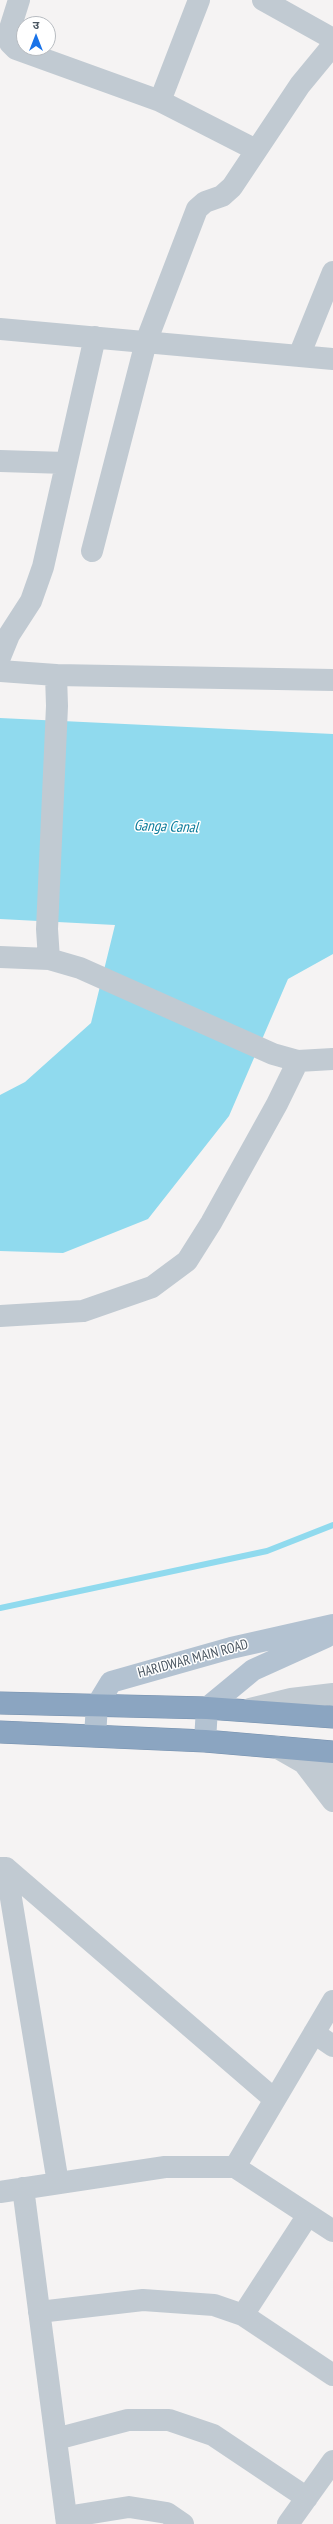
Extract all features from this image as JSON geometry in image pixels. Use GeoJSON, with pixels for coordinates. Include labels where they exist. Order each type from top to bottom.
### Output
{"type":"FeatureCollection","features":[{"type":"Feature","properties":{"kind":"highway"},"geometry":{"type":"LineString","coordinates":[[0,1703],[207,1708],[333,1717]]}},
{"type":"Feature","properties":{"kind":"highway"},"geometry":{"type":"LineString","coordinates":[[0,1732],[206,1741],[333,1752]]}},
{"type":"Feature","properties":{"kind":"main road","name":"HARIDWAR MAIN ROAD"},"geometry":{"type":"LineString","coordinates":[[95,1736],[97,1705],[111,1682],[231,1648],[333,1625]]}},
{"type":"Feature","properties":{"kind":"main road","name":"HARIDWAR MAIN ROAD"},"geometry":{"type":"LineString","coordinates":[[207,1708],[253,1670],[333,1634]]}},
{"type":"Feature","properties":{"kind":"main road"},"geometry":{"type":"LineString","coordinates":[[206,1741],[207,1708]]}},
{"type":"Feature","properties":{"kind":"street"},"geometry":{"type":"LineString","coordinates":[[19,0],[8,35],[10,43],[16,49],[160,101],[256,150]]}},
{"type":"Feature","properties":{"kind":"street"},"geometry":{"type":"LineString","coordinates":[[160,101],[199,0]]}},
{"type":"Feature","properties":{"kind":"street"},"geometry":{"type":"LineString","coordinates":[[263,0],[333,39]]}},
{"type":"Feature","properties":{"kind":"street"},"geometry":{"type":"LineString","coordinates":[[92,551],[146,342],[197,209],[205,202],[225,194],[300,85],[333,45]]}},
{"type":"Feature","properties":{"kind":"street"},"geometry":{"type":"LineString","coordinates":[[299,356],[333,272]]}},
{"type":"Feature","properties":{"kind":"street"},"geometry":{"type":"LineString","coordinates":[[0,329],[333,359]]}},
{"type":"Feature","properties":{"kind":"street"},"geometry":{"type":"LineString","coordinates":[[0,657],[9,635],[31,601],[43,567],[95,337]]}},
{"type":"Feature","properties":{"kind":"street"},"geometry":{"type":"LineString","coordinates":[[0,460],[66,463]]}},
{"type":"Feature","properties":{"kind":"street"},"geometry":{"type":"LineString","coordinates":[[0,671],[56,675],[333,680]]}},
{"type":"Feature","properties":{"kind":"street"},"geometry":{"type":"LineString","coordinates":[[49,959],[47,929],[57,706],[56,675]]}},
{"type":"Feature","properties":{"kind":"street"},"geometry":{"type":"LineString","coordinates":[[0,958],[49,959],[80,968],[273,1054],[298,1061],[333,1058]]}},
{"type":"Feature","properties":{"kind":"street"},"geometry":{"type":"LineString","coordinates":[[0,1316],[83,1311],[152,1287],[187,1261],[215,1217],[277,1104],[298,1061]]}},
{"type":"Feature","properties":{"kind":"street"},"geometry":{"type":"LineString","coordinates":[[247,1710],[291,1699],[333,1694]]}},
{"type":"Feature","properties":{"kind":"street"},"geometry":{"type":"LineString","coordinates":[[276,1747],[304,1763],[333,1773]]}},
{"type":"Feature","properties":{"kind":"street"},"geometry":{"type":"LineString","coordinates":[[304,1763],[333,1801]]}},
{"type":"Feature","properties":{"kind":"street"},"geometry":{"type":"LineString","coordinates":[[3,1868],[274,2099]]}},
{"type":"Feature","properties":{"kind":"street"},"geometry":{"type":"LineString","coordinates":[[3,1868],[58,2183]]}},
{"type":"Feature","properties":{"kind":"street"},"geometry":{"type":"LineString","coordinates":[[235,2167],[333,2001]]}},
{"type":"Feature","properties":{"kind":"street"},"geometry":{"type":"LineString","coordinates":[[314,2033],[333,2046]]}},
{"type":"Feature","properties":{"kind":"street"},"geometry":{"type":"LineString","coordinates":[[0,2192],[165,2167],[235,2167],[333,2231]]}},
{"type":"Feature","properties":{"kind":"street"},"geometry":{"type":"LineString","coordinates":[[22,2188],[40,2312],[67,2521],[129,2507],[167,2513],[183,2524]]}},
{"type":"Feature","properties":{"kind":"street"},"geometry":{"type":"LineString","coordinates":[[244,2315],[308,2215]]}},
{"type":"Feature","properties":{"kind":"street"},"geometry":{"type":"LineString","coordinates":[[40,2312],[143,2300],[214,2304],[244,2315],[333,2375]]}},
{"type":"Feature","properties":{"kind":"street"},"geometry":{"type":"LineString","coordinates":[[56,2439],[128,2420],[169,2420],[213,2435],[307,2498]]}},
{"type":"Feature","properties":{"kind":"street"},"geometry":{"type":"LineString","coordinates":[[288,2524],[333,2461]]}},
{"type":"Feature","properties":{"kind":"water","name":"Ganga Canal"},"geometry":{"type":"Polygon","coordinates":[[[0,718],[333,734],[333,954],[288,979],[229,1116],[148,1219],[63,1253],[0,1251],[0,1095],[25,1082],[91,1023],[115,925],[0,919],[0,718]]]}},
{"type":"Feature","properties":{"kind":"waterway"},"geometry":{"type":"LineString","coordinates":[[0,1608],[267,1551],[333,1525]]}}]}
